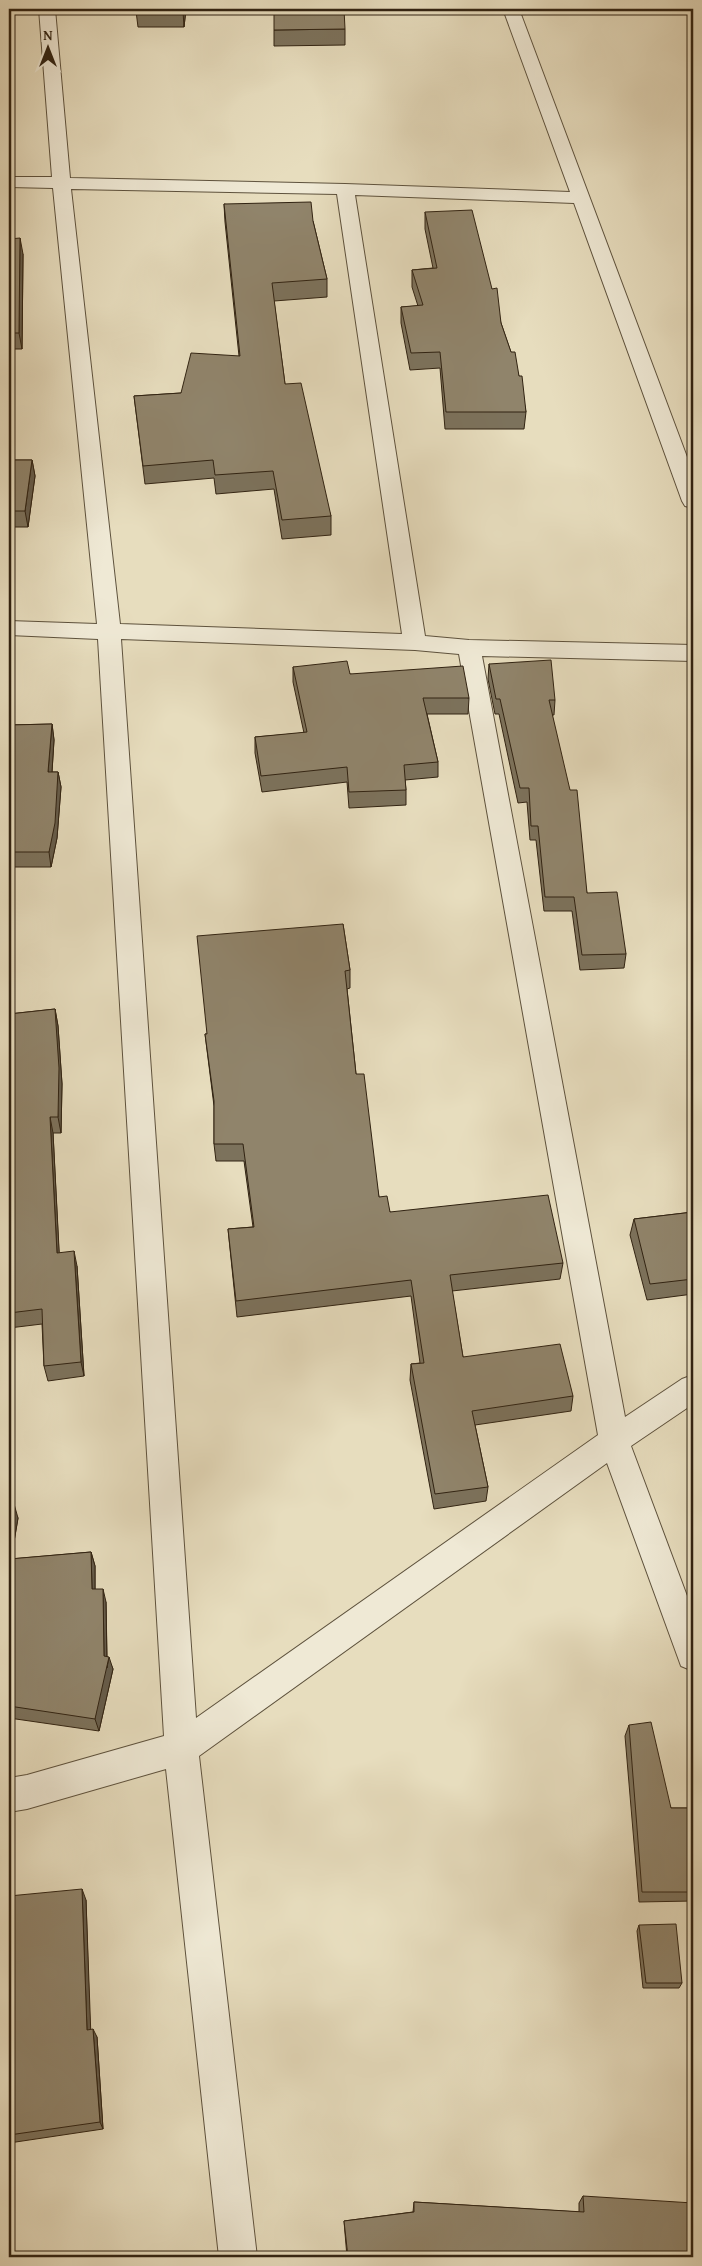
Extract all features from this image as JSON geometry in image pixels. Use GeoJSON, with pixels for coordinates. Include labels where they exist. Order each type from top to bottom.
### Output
{"type":"FeatureCollection","features":[{"type":"Feature","properties":{"kind":"street"},"geometry":{"type":"LineString","coordinates":[[47,9],[61,181],[109,631],[181,1748],[238,2257]]}},
{"type":"Feature","properties":{"kind":"street"},"geometry":{"type":"LineString","coordinates":[[511,9],[693,501]]}},
{"type":"Feature","properties":{"kind":"street"},"geometry":{"type":"LineString","coordinates":[[9,182],[61,181],[580,198]]}},
{"type":"Feature","properties":{"kind":"street"},"geometry":{"type":"LineString","coordinates":[[345,189],[415,642]]}},
{"type":"Feature","properties":{"kind":"street"},"geometry":{"type":"LineString","coordinates":[[9,628],[415,642],[469,648],[693,653]]}},
{"type":"Feature","properties":{"kind":"street"},"geometry":{"type":"LineString","coordinates":[[469,648],[614,1441],[693,1655]]}},
{"type":"Feature","properties":{"kind":"street"},"geometry":{"type":"LineString","coordinates":[[9,1795],[27,1792],[181,1748],[614,1441],[693,1388]]}},
{"type":"Feature","properties":{"kind":"building"},"geometry":{"type":"Polygon","coordinates":[[[137,9],[183,9],[183,11],[136,11],[137,9]]]}},
{"type":"Feature","properties":{"kind":"building"},"geometry":{"type":"Polygon","coordinates":[[[274,9],[344,9],[345,29],[274,30],[274,9]]]}},
{"type":"Feature","properties":{"kind":"building"},"geometry":{"type":"Polygon","coordinates":[[[311,202],[313,221],[327,279],[272,283],[285,384],[301,383],[331,516],[282,520],[273,471],[215,475],[213,460],[143,466],[134,396],[181,393],[191,353],[240,356],[224,204],[311,202]]]}},
{"type":"Feature","properties":{"kind":"building"},"geometry":{"type":"Polygon","coordinates":[[[472,210],[492,289],[497,288],[501,323],[511,352],[515,352],[519,376],[522,376],[526,412],[446,412],[440,352],[411,353],[401,307],[423,305],[412,270],[437,268],[425,212],[472,210]]]}},
{"type":"Feature","properties":{"kind":"building"},"geometry":{"type":"Polygon","coordinates":[[[20,238],[19,333],[9,333],[9,239],[20,238]]]}},
{"type":"Feature","properties":{"kind":"building"},"geometry":{"type":"Polygon","coordinates":[[[9,460],[32,460],[25,511],[9,511],[9,460]]]}},
{"type":"Feature","properties":{"kind":"building"},"geometry":{"type":"Polygon","coordinates":[[[551,660],[555,700],[549,700],[570,790],[577,790],[587,893],[617,892],[626,954],[582,955],[574,897],[545,897],[538,826],[531,826],[529,788],[520,788],[500,699],[496,699],[489,664],[551,660]]]}},
{"type":"Feature","properties":{"kind":"building"},"geometry":{"type":"Polygon","coordinates":[[[347,661],[350,674],[463,666],[469,698],[423,698],[438,762],[404,765],[406,790],[349,792],[347,767],[261,776],[255,737],[307,732],[293,667],[347,661]]]}},
{"type":"Feature","properties":{"kind":"building"},"geometry":{"type":"Polygon","coordinates":[[[52,724],[48,772],[58,772],[55,823],[49,852],[9,852],[9,725],[52,724]]]}},
{"type":"Feature","properties":{"kind":"building"},"geometry":{"type":"Polygon","coordinates":[[[343,924],[350,970],[345,971],[356,1074],[364,1074],[379,1197],[387,1196],[390,1212],[548,1195],[563,1263],[450,1275],[463,1357],[560,1344],[573,1396],[472,1411],[488,1487],[435,1494],[411,1364],[424,1363],[411,1280],[236,1301],[228,1229],[254,1227],[243,1144],[214,1144],[214,1101],[205,1034],[207,1034],[197,936],[343,924]]]}},
{"type":"Feature","properties":{"kind":"building"},"geometry":{"type":"Polygon","coordinates":[[[55,1009],[59,1068],[58,1117],[50,1117],[57,1253],[74,1251],[81,1362],[44,1366],[42,1309],[9,1313],[9,1014],[55,1009]]]}},
{"type":"Feature","properties":{"kind":"building"},"geometry":{"type":"Polygon","coordinates":[[[693,1212],[693,1279],[650,1284],[634,1219],[693,1212]]]}},
{"type":"Feature","properties":{"kind":"building"},"geometry":{"type":"Polygon","coordinates":[[[9,1503],[14,1504],[9,1533],[9,1503]]]}},
{"type":"Feature","properties":{"kind":"building"},"geometry":{"type":"Polygon","coordinates":[[[91,1552],[92,1589],[103,1589],[104,1656],[109,1657],[95,1719],[9,1706],[9,1559],[91,1552]]]}},
{"type":"Feature","properties":{"kind":"building"},"geometry":{"type":"Polygon","coordinates":[[[651,1722],[671,1808],[693,1808],[693,1892],[642,1892],[629,1725],[651,1722]]]}},
{"type":"Feature","properties":{"kind":"building"},"geometry":{"type":"Polygon","coordinates":[[[82,1889],[87,2030],[93,2029],[100,2122],[9,2135],[9,1896],[82,1889]]]}},
{"type":"Feature","properties":{"kind":"building"},"geometry":{"type":"Polygon","coordinates":[[[676,1924],[682,1983],[646,1983],[639,1925],[676,1924]]]}},
{"type":"Feature","properties":{"kind":"building"},"geometry":{"type":"Polygon","coordinates":[[[583,2196],[693,2203],[693,2257],[348,2257],[344,2221],[414,2212],[414,2202],[584,2212],[583,2196]]]}}]}
